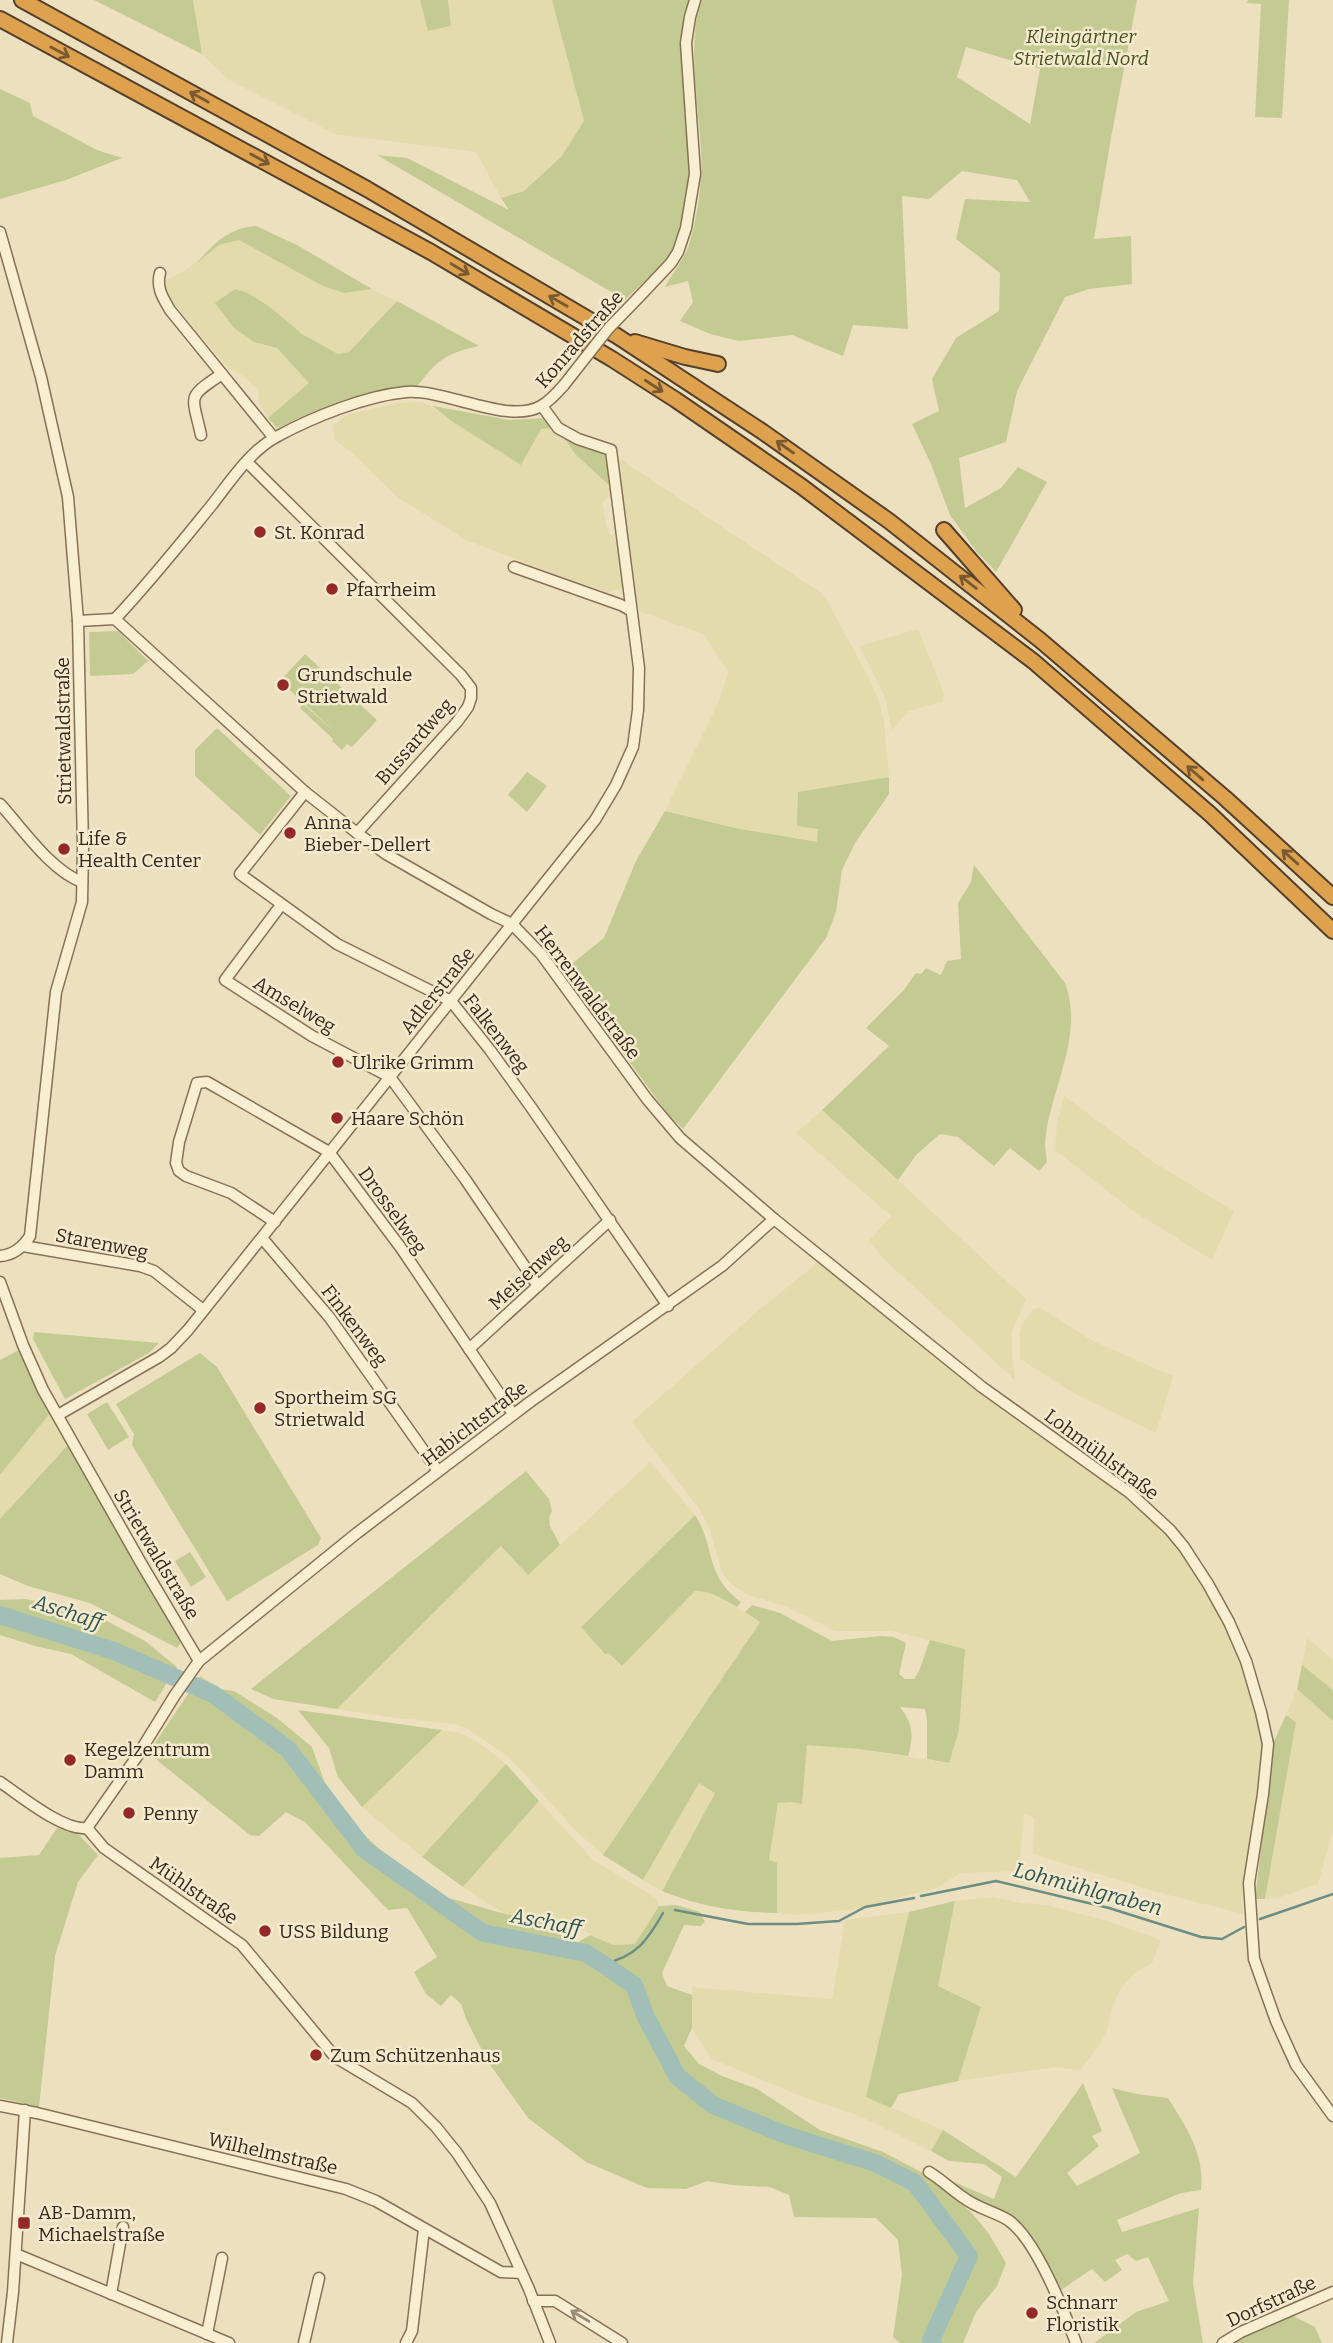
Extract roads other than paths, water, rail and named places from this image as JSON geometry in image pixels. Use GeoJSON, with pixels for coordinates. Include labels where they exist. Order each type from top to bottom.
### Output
{"type":"FeatureCollection","features":[{"type":"Feature","properties":{"kind":"highway"},"geometry":{"type":"LineString","coordinates":[[22,0],[367,189],[617,336],[708,394],[826,476],[1040,640],[1214,789],[1333,897]]}},
{"type":"Feature","properties":{"kind":"highway"},"geometry":{"type":"LineString","coordinates":[[0,19],[431,252],[612,359],[802,486],[1032,661],[1209,814],[1333,931]]}},
{"type":"Feature","properties":{"kind":"highway"},"geometry":{"type":"LineString","coordinates":[[617,336],[685,357],[718,363]]}},
{"type":"Feature","properties":{"kind":"highway"},"geometry":{"type":"LineString","coordinates":[[944,530],[1040,640]]}},
{"type":"Feature","properties":{"kind":"street","name":"Konradstraße"},"geometry":{"type":"LineString","coordinates":[[115,619],[148,584],[247,462],[274,438],[370,399],[406,393],[440,394],[504,411],[522,412],[542,406],[564,385],[608,329],[678,252],[686,228],[695,174],[686,43],[695,0]]}},
{"type":"Feature","properties":{"kind":"street","name":"Strietwaldstraße"},"geometry":{"type":"LineString","coordinates":[[0,232],[41,377],[65,485],[78,621],[82,882],[79,913],[56,992],[30,1236],[23,1246]]}},
{"type":"Feature","properties":{"kind":"street"},"geometry":{"type":"LineString","coordinates":[[160,273],[158,282],[170,310],[274,438]]}},
{"type":"Feature","properties":{"kind":"street"},"geometry":{"type":"LineString","coordinates":[[201,435],[193,401],[197,391],[222,374]]}},
{"type":"Feature","properties":{"kind":"street","name":"Adlerstraße"},"geometry":{"type":"LineString","coordinates":[[58,1415],[171,1348],[595,821],[616,786],[633,747],[638,710],[639,668],[611,450],[578,439],[558,428],[542,406]]}},
{"type":"Feature","properties":{"kind":"street","name":"Bussardweg"},"geometry":{"type":"LineString","coordinates":[[247,462],[471,688],[471,698],[457,722],[357,833]]}},
{"type":"Feature","properties":{"kind":"street"},"geometry":{"type":"LineString","coordinates":[[514,567],[630,610]]}},
{"type":"Feature","properties":{"kind":"street"},"geometry":{"type":"LineString","coordinates":[[78,621],[115,619]]}},
{"type":"Feature","properties":{"kind":"street","name":"Herrenwaldstraße"},"geometry":{"type":"LineString","coordinates":[[115,619],[305,792],[357,833],[386,854],[512,924],[541,954],[647,1099],[680,1138],[774,1219],[846,1276]]}},
{"type":"Feature","properties":{"kind":"street","name":"Falkenweg"},"geometry":{"type":"LineString","coordinates":[[305,792],[240,874],[337,944],[451,1001],[490,1050],[668,1306]]}},
{"type":"Feature","properties":{"kind":"street"},"geometry":{"type":"LineString","coordinates":[[0,804],[55,865],[69,877],[82,882]]}},
{"type":"Feature","properties":{"kind":"street","name":"Amselweg"},"geometry":{"type":"LineString","coordinates":[[281,905],[225,980],[312,1037],[390,1077],[465,1179],[538,1286]]}},
{"type":"Feature","properties":{"kind":"street","name":"Drosselweg"},"geometry":{"type":"LineString","coordinates":[[275,1222],[231,1194],[179,1171],[176,1163],[179,1142],[197,1083],[206,1082],[329,1152],[401,1248],[513,1414]]}},
{"type":"Feature","properties":{"kind":"street","name":"Habichtstraße"},"geometry":{"type":"LineString","coordinates":[[199,1661],[357,1533],[513,1414],[722,1266],[774,1219]]}},
{"type":"Feature","properties":{"kind":"street","name":"Meisenweg"},"geometry":{"type":"LineString","coordinates":[[469,1349],[610,1220]]}},
{"type":"Feature","properties":{"kind":"street","name":"Finkenweg"},"geometry":{"type":"LineString","coordinates":[[262,1238],[330,1318],[438,1471]]}},
{"type":"Feature","properties":{"kind":"street"},"geometry":{"type":"LineString","coordinates":[[0,1256],[8,1256],[23,1246]]}},
{"type":"Feature","properties":{"kind":"street","name":"Starenweg"},"geometry":{"type":"LineString","coordinates":[[23,1246],[140,1266],[154,1271],[203,1310]]}},
{"type":"Feature","properties":{"kind":"street","name":"Lohmühlstraße"},"geometry":{"type":"LineString","coordinates":[[846,1276],[982,1387],[1130,1493],[1170,1530],[1208,1584],[1246,1661],[1268,1744],[1249,1884],[1254,1959],[1272,2011],[1296,2065],[1333,2116]]}},
{"type":"Feature","properties":{"kind":"street","name":"Strietwaldstraße"},"geometry":{"type":"LineString","coordinates":[[0,1282],[43,1390],[199,1661]]}},
{"type":"Feature","properties":{"kind":"street"},"geometry":{"type":"LineString","coordinates":[[0,1782],[64,1823],[78,1829],[87,1828],[199,1661]]}},
{"type":"Feature","properties":{"kind":"street","name":"Mühlstraße"},"geometry":{"type":"LineString","coordinates":[[87,1828],[104,1848],[242,1945],[335,2057],[412,2103],[436,2127],[491,2203],[550,2343]]}},
{"type":"Feature","properties":{"kind":"street","name":"Wilhelmstraße"},"geometry":{"type":"LineString","coordinates":[[0,2106],[346,2189],[376,2201],[501,2272],[521,2273]]}},
{"type":"Feature","properties":{"kind":"street"},"geometry":{"type":"LineString","coordinates":[[7,2343],[16,2254],[25,2110]]}},
{"type":"Feature","properties":{"kind":"street"},"geometry":{"type":"LineString","coordinates":[[929,2172],[987,2212],[1008,2220],[1022,2234],[1038,2255],[1076,2343]]}},
{"type":"Feature","properties":{"kind":"street"},"geometry":{"type":"LineString","coordinates":[[111,2294],[123,2227]]}},
{"type":"Feature","properties":{"kind":"street"},"geometry":{"type":"LineString","coordinates":[[406,2343],[412,2331],[424,2229]]}},
{"type":"Feature","properties":{"kind":"street"},"geometry":{"type":"LineString","coordinates":[[16,2254],[229,2343]]}},
{"type":"Feature","properties":{"kind":"street"},"geometry":{"type":"LineString","coordinates":[[207,2334],[222,2258]]}},
{"type":"Feature","properties":{"kind":"street"},"geometry":{"type":"LineString","coordinates":[[304,2343],[319,2278]]}},
{"type":"Feature","properties":{"kind":"street","name":"Dorfstraße"},"geometry":{"type":"LineString","coordinates":[[1223,2343],[1241,2332],[1333,2292]]}},
{"type":"Feature","properties":{"kind":"street"},"geometry":{"type":"LineString","coordinates":[[533,2301],[555,2301],[622,2343]]}},
{"type":"Feature","properties":{"kind":"waterway","name":"Aschaff"},"geometry":{"type":"LineString","coordinates":[[0,1615],[114,1651],[213,1694],[288,1749],[364,1849],[483,1933],[586,1953],[634,1985],[645,2015],[677,2076],[713,2105],[783,2134],[875,2163],[915,2183],[969,2256],[931,2340],[933,2343]]}},
{"type":"Feature","properties":{"kind":"waterway","name":"Lohmühlgraben"},"geometry":{"type":"LineString","coordinates":[[921,1896],[996,1881],[1109,1908],[1201,1937],[1222,1939],[1244,1927]]}},
{"type":"Feature","properties":{"kind":"waterway","name":"Lohmühlgraben"},"geometry":{"type":"LineString","coordinates":[[1260,1919],[1333,1894]]}},
{"type":"Feature","properties":{"kind":"waterway","name":"Lohmühlgraben"},"geometry":{"type":"LineString","coordinates":[[675,1910],[748,1924],[796,1924],[839,1921],[865,1907],[914,1898]]}},
{"type":"Feature","properties":{"kind":"waterway","name":"Lohmühlgraben"},"geometry":{"type":"LineString","coordinates":[[603,1964],[632,1952],[652,1932],[663,1913]]}},
{"type":"Feature","properties":{"kind":"place","name":"St. Konrad"},"geometry":{"type":"Point","coordinates":[260,532]}},
{"type":"Feature","properties":{"kind":"place","name":"Pfarrheim"},"geometry":{"type":"Point","coordinates":[332,589]}},
{"type":"Feature","properties":{"kind":"place","name":"Grundschule Strietwald"},"geometry":{"type":"Point","coordinates":[283,685]}},
{"type":"Feature","properties":{"kind":"place","name":"Anna Bieber-Dellert"},"geometry":{"type":"Point","coordinates":[290,833]}},
{"type":"Feature","properties":{"kind":"place","name":"Life & Health Center"},"geometry":{"type":"Point","coordinates":[64,849]}},
{"type":"Feature","properties":{"kind":"place","name":"Ulrike Grimm"},"geometry":{"type":"Point","coordinates":[338,1062]}},
{"type":"Feature","properties":{"kind":"place","name":"Haare Schön"},"geometry":{"type":"Point","coordinates":[337,1118]}},
{"type":"Feature","properties":{"kind":"place","name":"Sportheim SG Strietwald"},"geometry":{"type":"Point","coordinates":[260,1408]}},
{"type":"Feature","properties":{"kind":"place","name":"Kegelzentrum Damm"},"geometry":{"type":"Point","coordinates":[70,1760]}},
{"type":"Feature","properties":{"kind":"place","name":"Penny"},"geometry":{"type":"Point","coordinates":[129,1813]}},
{"type":"Feature","properties":{"kind":"place","name":"USS Bildung"},"geometry":{"type":"Point","coordinates":[265,1931]}},
{"type":"Feature","properties":{"kind":"place","name":"Zum Schützenhaus"},"geometry":{"type":"Point","coordinates":[316,2055]}},
{"type":"Feature","properties":{"kind":"place","name":"AB-Damm, Michaelstraße"},"geometry":{"type":"Point","coordinates":[24,2223]}},
{"type":"Feature","properties":{"kind":"place","name":"Schnarr Floristik"},"geometry":{"type":"Point","coordinates":[1032,2313]}},
{"type":"Feature","properties":{"kind":"park label","name":"Kleingärtner Strietwald Nord"},"geometry":{"type":"Point","coordinates":[1081,47]}}]}
